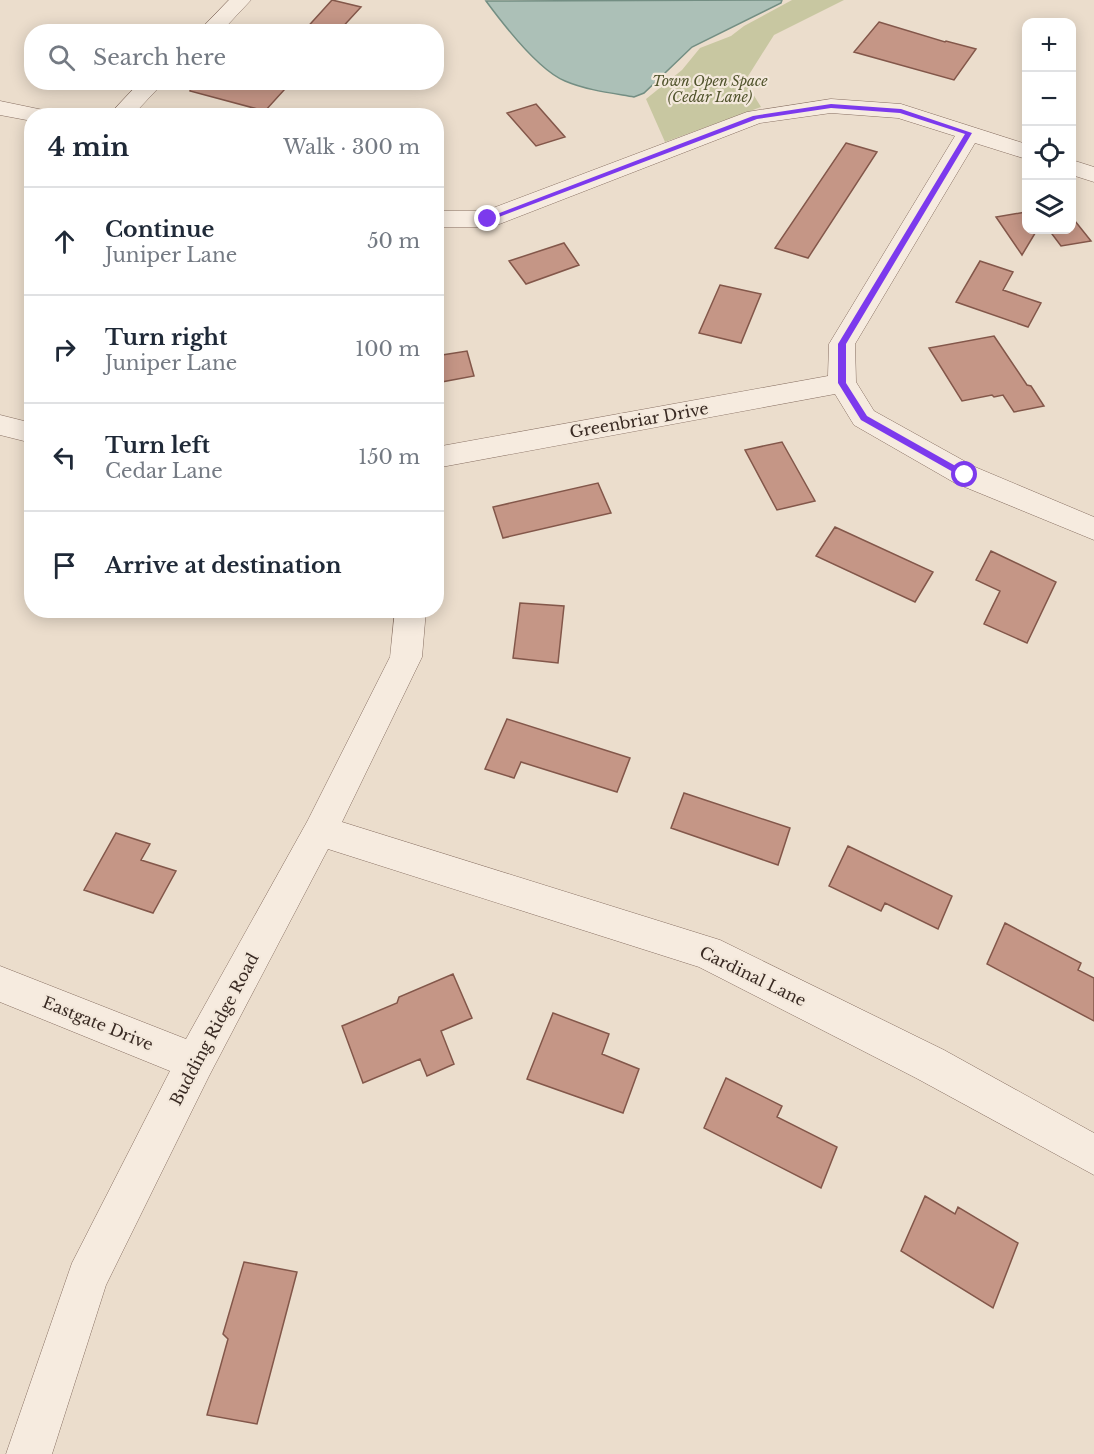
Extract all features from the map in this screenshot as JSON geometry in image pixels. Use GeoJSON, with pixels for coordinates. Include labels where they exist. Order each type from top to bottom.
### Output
{"type":"FeatureCollection","features":[{"type":"Feature","properties":{"kind":"street"},"geometry":{"type":"LineString","coordinates":[[216,24],[241,0]]}},
{"type":"Feature","properties":{"kind":"street"},"geometry":{"type":"LineString","coordinates":[[126,108],[145,90]]}},
{"type":"Feature","properties":{"kind":"street"},"geometry":{"type":"LineString","coordinates":[[444,219],[488,219],[755,117],[831,106],[901,111],[1022,151]]}},
{"type":"Feature","properties":{"kind":"street"},"geometry":{"type":"LineString","coordinates":[[0,108],[24,113]]}},
{"type":"Feature","properties":{"kind":"street"},"geometry":{"type":"LineString","coordinates":[[969,133],[842,344],[842,383],[864,418],[965,475],[1094,529]]}},
{"type":"Feature","properties":{"kind":"street"},"geometry":{"type":"LineString","coordinates":[[1076,169],[1094,175]]}},
{"type":"Feature","properties":{"kind":"street","name":"Greenbriar Drive"},"geometry":{"type":"LineString","coordinates":[[444,457],[842,383]]}},
{"type":"Feature","properties":{"kind":"street"},"geometry":{"type":"LineString","coordinates":[[0,425],[24,431]]}},
{"type":"Feature","properties":{"kind":"street","name":"Budding Ridge Road"},"geometry":{"type":"LineString","coordinates":[[29,1454],[87,1278],[195,1062],[320,831],[406,657],[410,618]]}},
{"type":"Feature","properties":{"kind":"street","name":"Cardinal Lane"},"geometry":{"type":"LineString","coordinates":[[320,831],[707,952],[930,1064],[1094,1155]]}},
{"type":"Feature","properties":{"kind":"street","name":"Eastgate Drive"},"geometry":{"type":"LineString","coordinates":[[0,984],[195,1062]]}},
{"type":"Feature","properties":{"kind":"green space","name":"Town Open Space (Cedar Lane)"},"geometry":{"type":"Polygon","coordinates":[[[792,0],[844,0],[774,35],[745,81],[761,107],[665,142],[646,99],[682,70],[700,48],[731,36],[744,26],[792,0]]]}},
{"type":"Feature","properties":{"kind":"shaded area"},"geometry":{"type":"Polygon","coordinates":[[[782,0],[781,3],[692,47],[644,93],[634,97],[581,87],[555,75],[522,46],[486,1],[782,0]]]}},
{"type":"Feature","properties":{"kind":"building"},"geometry":{"type":"Polygon","coordinates":[[[332,0],[361,7],[345,24],[310,24],[332,0]]]}},
{"type":"Feature","properties":{"kind":"building"},"geometry":{"type":"Polygon","coordinates":[[[879,22],[976,49],[954,80],[854,52],[879,22]]]}},
{"type":"Feature","properties":{"kind":"building"},"geometry":{"type":"Polygon","coordinates":[[[284,90],[268,108],[254,108],[190,91],[284,90]]]}},
{"type":"Feature","properties":{"kind":"building"},"geometry":{"type":"Polygon","coordinates":[[[536,104],[565,137],[536,146],[507,113],[536,104]]]}},
{"type":"Feature","properties":{"kind":"building"},"geometry":{"type":"Polygon","coordinates":[[[846,143],[877,152],[808,258],[775,248],[846,143]]]}},
{"type":"Feature","properties":{"kind":"building"},"geometry":{"type":"Polygon","coordinates":[[[1022,213],[1022,234],[1035,234],[1022,255],[996,217],[1022,213]]]}},
{"type":"Feature","properties":{"kind":"building"},"geometry":{"type":"Polygon","coordinates":[[[1076,222],[1091,241],[1061,246],[1052,234],[1076,234],[1076,222]]]}},
{"type":"Feature","properties":{"kind":"building"},"geometry":{"type":"Polygon","coordinates":[[[564,243],[579,265],[526,284],[509,261],[564,243]]]}},
{"type":"Feature","properties":{"kind":"building"},"geometry":{"type":"Polygon","coordinates":[[[980,261],[1013,272],[1003,290],[1041,303],[1028,327],[956,302],[980,261]]]}},
{"type":"Feature","properties":{"kind":"building"},"geometry":{"type":"Polygon","coordinates":[[[720,285],[761,294],[741,343],[699,333],[720,285]]]}},
{"type":"Feature","properties":{"kind":"building"},"geometry":{"type":"Polygon","coordinates":[[[994,336],[1044,406],[1014,412],[1003,395],[962,401],[929,348],[994,336]]]}},
{"type":"Feature","properties":{"kind":"building"},"geometry":{"type":"Polygon","coordinates":[[[467,351],[474,376],[444,382],[444,355],[467,351]]]}},
{"type":"Feature","properties":{"kind":"building"},"geometry":{"type":"Polygon","coordinates":[[[782,442],[815,501],[777,510],[745,450],[782,442]]]}},
{"type":"Feature","properties":{"kind":"building"},"geometry":{"type":"Polygon","coordinates":[[[598,483],[611,513],[503,538],[493,507],[598,483]]]}},
{"type":"Feature","properties":{"kind":"building"},"geometry":{"type":"Polygon","coordinates":[[[835,527],[933,572],[915,602],[816,556],[835,527]]]}},
{"type":"Feature","properties":{"kind":"building"},"geometry":{"type":"Polygon","coordinates":[[[991,551],[1056,582],[1027,643],[984,624],[1000,591],[976,580],[991,551]]]}},
{"type":"Feature","properties":{"kind":"building"},"geometry":{"type":"Polygon","coordinates":[[[520,603],[564,606],[558,663],[513,658],[520,603]]]}},
{"type":"Feature","properties":{"kind":"building"},"geometry":{"type":"Polygon","coordinates":[[[507,719],[630,758],[617,792],[521,762],[514,778],[485,769],[507,719]]]}},
{"type":"Feature","properties":{"kind":"building"},"geometry":{"type":"Polygon","coordinates":[[[684,793],[790,828],[778,865],[671,828],[684,793]]]}},
{"type":"Feature","properties":{"kind":"building"},"geometry":{"type":"Polygon","coordinates":[[[116,833],[150,844],[141,860],[176,871],[153,913],[84,890],[116,833]]]}},
{"type":"Feature","properties":{"kind":"building"},"geometry":{"type":"Polygon","coordinates":[[[848,846],[952,896],[938,929],[885,903],[881,911],[829,886],[848,846]]]}},
{"type":"Feature","properties":{"kind":"building"},"geometry":{"type":"Polygon","coordinates":[[[1005,923],[1081,963],[1078,970],[1094,978],[1094,1021],[987,964],[1005,923]]]}},
{"type":"Feature","properties":{"kind":"building"},"geometry":{"type":"Polygon","coordinates":[[[453,974],[472,1018],[441,1031],[454,1064],[427,1076],[420,1059],[363,1083],[342,1026],[397,1003],[399,997],[453,974]]]}},
{"type":"Feature","properties":{"kind":"building"},"geometry":{"type":"Polygon","coordinates":[[[553,1013],[609,1034],[602,1054],[639,1069],[623,1113],[527,1079],[553,1013]]]}},
{"type":"Feature","properties":{"kind":"building"},"geometry":{"type":"Polygon","coordinates":[[[726,1078],[782,1106],[777,1117],[837,1147],[821,1188],[704,1128],[726,1078]]]}},
{"type":"Feature","properties":{"kind":"building"},"geometry":{"type":"Polygon","coordinates":[[[925,1196],[955,1214],[958,1207],[1018,1243],[993,1308],[901,1251],[925,1196]]]}},
{"type":"Feature","properties":{"kind":"building"},"geometry":{"type":"Polygon","coordinates":[[[244,1262],[297,1272],[257,1424],[207,1415],[228,1339],[223,1334],[244,1262]]]}},
{"type":"Feature","properties":{"kind":"route"},"geometry":{"type":"LineString","coordinates":[[488,219],[755,117],[831,106],[901,111],[969,133],[842,344],[842,383],[864,418],[965,475]]}}]}
